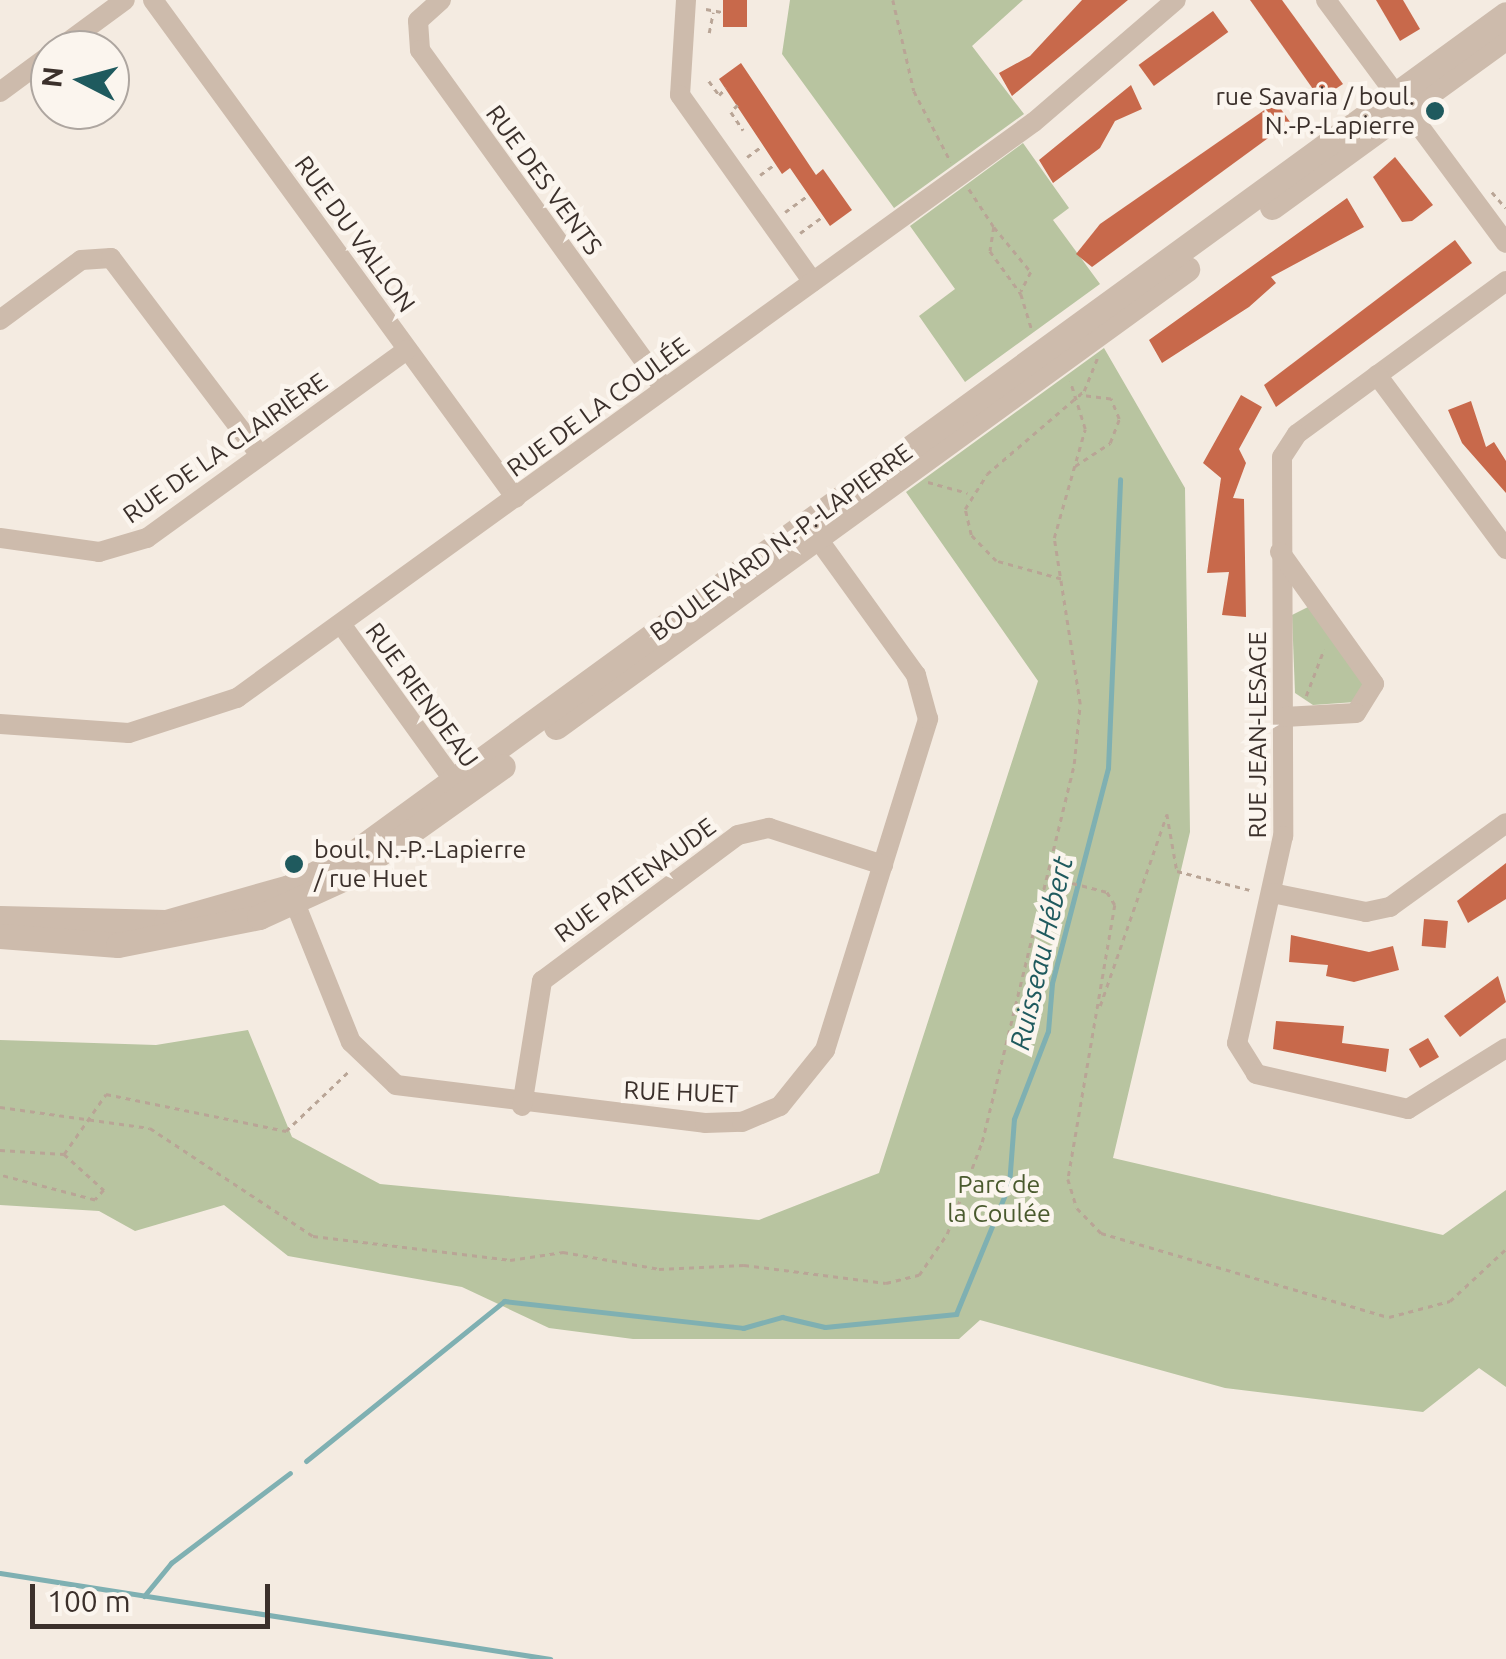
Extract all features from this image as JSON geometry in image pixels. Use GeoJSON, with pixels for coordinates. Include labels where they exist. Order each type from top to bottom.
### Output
{"type":"FeatureCollection","features":[{"type":"Feature","properties":{"kind":"street"},"geometry":{"type":"LineString","coordinates":[[84,30],[125,0]]}},
{"type":"Feature","properties":{"kind":"street","name":"RUE DU VALLON"},"geometry":{"type":"LineString","coordinates":[[153,0],[516,498]]}},
{"type":"Feature","properties":{"kind":"street","name":"RUE DES VENTS"},"geometry":{"type":"LineString","coordinates":[[441,0],[418,21],[420,50],[664,388]]}},
{"type":"Feature","properties":{"kind":"street"},"geometry":{"type":"LineString","coordinates":[[686,0],[677,87],[813,282]]}},
{"type":"Feature","properties":{"kind":"street","name":"RUE DE LA COULÉE"},"geometry":{"type":"LineString","coordinates":[[0,724],[90,735],[190,719],[238,698],[1034,122],[1176,0]]}},
{"type":"Feature","properties":{"kind":"street"},"geometry":{"type":"LineString","coordinates":[[1326,0],[1506,243]]}},
{"type":"Feature","properties":{"kind":"street","name":"BOULEVARD N.-P.-LAPIERRE"},"geometry":{"type":"LineString","coordinates":[[1402,102],[1506,14]]}},
{"type":"Feature","properties":{"kind":"street","name":"BOULEVARD N.-P.-LAPIERRE"},"geometry":{"type":"LineString","coordinates":[[0,936],[154,940],[292,895],[459,787],[1402,102],[1506,36]]}},
{"type":"Feature","properties":{"kind":"street"},"geometry":{"type":"LineString","coordinates":[[0,92],[30,70]]}},
{"type":"Feature","properties":{"kind":"street"},"geometry":{"type":"LineString","coordinates":[[0,320],[81,260],[111,258],[262,456]]}},
{"type":"Feature","properties":{"kind":"street","name":"RUE JEAN-LESAGE"},"geometry":{"type":"LineString","coordinates":[[1506,282],[1377,375],[1286,448],[1280,552],[1283,836],[1266,893],[1237,1040],[1253,1073],[1413,1108],[1506,1048]]}},
{"type":"Feature","properties":{"kind":"street","name":"RUE DE LA CLAIRIÈRE"},"geometry":{"type":"LineString","coordinates":[[0,538],[122,548],[262,456],[407,350]]}},
{"type":"Feature","properties":{"kind":"street"},"geometry":{"type":"LineString","coordinates":[[1377,375],[1506,549]]}},
{"type":"Feature","properties":{"kind":"street","name":"RUE HUET"},"geometry":{"type":"LineString","coordinates":[[292,895],[342,1026],[367,1065],[416,1093],[719,1124],[780,1106],[821,1060],[883,865],[928,702],[812,531]]}},
{"type":"Feature","properties":{"kind":"street"},"geometry":{"type":"LineString","coordinates":[[1280,552],[1374,684],[1356,713],[1284,717]]}},
{"type":"Feature","properties":{"kind":"street","name":"RUE RIENDEAU"},"geometry":{"type":"LineString","coordinates":[[340,624],[459,787]]}},
{"type":"Feature","properties":{"kind":"street"},"geometry":{"type":"LineString","coordinates":[[1266,893],[1379,910],[1506,823]]}},
{"type":"Feature","properties":{"kind":"street","name":"RUE PATENAUDE"},"geometry":{"type":"LineString","coordinates":[[522,1106],[542,981],[738,835],[769,828],[883,865]]}},
{"type":"Feature","properties":{"kind":"street","name":"BOULEVARD N.-P.-LAPIERRE"},"geometry":{"type":"LineString","coordinates":[[0,918],[166,922],[292,895]]}},
{"type":"Feature","properties":{"kind":"path"},"geometry":{"type":"LineString","coordinates":[[893,0],[914,92],[954,168]]}},
{"type":"Feature","properties":{"kind":"path"},"geometry":{"type":"LineString","coordinates":[[710,33],[714,11]]}},
{"type":"Feature","properties":{"kind":"path"},"geometry":{"type":"LineString","coordinates":[[709,81],[719,95],[726,88]]}},
{"type":"Feature","properties":{"kind":"path"},"geometry":{"type":"LineString","coordinates":[[738,105],[731,112],[743,130]]}},
{"type":"Feature","properties":{"kind":"path"},"geometry":{"type":"LineString","coordinates":[[966,185],[1031,272],[1020,294]]}},
{"type":"Feature","properties":{"kind":"path"},"geometry":{"type":"LineString","coordinates":[[770,222],[808,195]]}},
{"type":"Feature","properties":{"kind":"path"},"geometry":{"type":"LineString","coordinates":[[786,244],[823,216]]}},
{"type":"Feature","properties":{"kind":"path"},"geometry":{"type":"LineString","coordinates":[[994,226],[990,251],[1020,294],[1035,336]]}},
{"type":"Feature","properties":{"kind":"path"},"geometry":{"type":"LineString","coordinates":[[1061,579],[990,556],[968,528],[970,494],[1079,395],[1100,348]]}},
{"type":"Feature","properties":{"kind":"path"},"geometry":{"type":"LineString","coordinates":[[0,1108],[88,1113],[169,1137],[313,1236],[510,1260],[563,1252],[660,1269],[744,1265],[910,1280],[958,1212],[1052,878],[1080,734],[1054,538],[1085,428],[1079,395],[1064,374]]}},
{"type":"Feature","properties":{"kind":"path"},"geometry":{"type":"LineString","coordinates":[[1075,466],[1110,443],[1119,419],[1107,396],[1079,395]]}},
{"type":"Feature","properties":{"kind":"path"},"geometry":{"type":"LineString","coordinates":[[920,480],[970,494]]}},
{"type":"Feature","properties":{"kind":"path"},"geometry":{"type":"LineString","coordinates":[[1305,703],[1314,661],[1334,641]]}},
{"type":"Feature","properties":{"kind":"path"},"geometry":{"type":"LineString","coordinates":[[1099,1006],[1166,814],[1178,872],[1266,893]]}},
{"type":"Feature","properties":{"kind":"path"},"geometry":{"type":"LineString","coordinates":[[1052,878],[1100,890],[1114,905],[1068,1179],[1077,1208],[1110,1238],[1389,1316],[1450,1301],[1506,1249]]}},
{"type":"Feature","properties":{"kind":"path"},"geometry":{"type":"LineString","coordinates":[[64,1154],[100,1096],[124,1094],[286,1130],[354,1067]]}},
{"type":"Feature","properties":{"kind":"path"},"geometry":{"type":"LineString","coordinates":[[0,1150],[64,1154],[103,1184],[100,1199],[0,1175]]}},
{"type":"Feature","properties":{"kind":"green space"},"geometry":{"type":"Polygon","coordinates":[[[790,0],[1023,0],[972,46],[1024,114],[894,208],[782,54],[790,0]]]}},
{"type":"Feature","properties":{"kind":"green space"},"geometry":{"type":"Polygon","coordinates":[[[1023,143],[1069,208],[1053,220],[1100,284],[965,382],[919,316],[955,289],[910,226],[1023,143]]]}},
{"type":"Feature","properties":{"kind":"green space","name":"Parc de la Coulée"},"geometry":{"type":"Polygon","coordinates":[[[1104,348],[1185,488],[1190,832],[1113,1158],[1443,1235],[1506,1190],[1506,1387],[1479,1368],[1423,1412],[1225,1388],[980,1320],[959,1339],[633,1339],[549,1328],[462,1287],[288,1256],[224,1205],[135,1231],[99,1211],[0,1205],[0,1040],[156,1045],[248,1030],[292,1137],[380,1184],[759,1220],[879,1173],[1038,681],[906,492],[1104,348]]]}},
{"type":"Feature","properties":{"kind":"green space"},"geometry":{"type":"Polygon","coordinates":[[[1308,607],[1363,684],[1355,702],[1313,705],[1295,693],[1292,615],[1308,607]]]}},
{"type":"Feature","properties":{"kind":"building"},"geometry":{"type":"Polygon","coordinates":[[[723,0],[747,0],[747,27],[723,27],[723,0]]]}},
{"type":"Feature","properties":{"kind":"building"},"geometry":{"type":"Polygon","coordinates":[[[1082,0],[1128,0],[1012,96],[999,73],[1030,56],[1082,0]]]}},
{"type":"Feature","properties":{"kind":"building"},"geometry":{"type":"Polygon","coordinates":[[[1250,0],[1282,0],[1343,84],[1320,99],[1250,0]]]}},
{"type":"Feature","properties":{"kind":"building"},"geometry":{"type":"Polygon","coordinates":[[[1376,0],[1403,0],[1420,29],[1400,41],[1376,0]]]}},
{"type":"Feature","properties":{"kind":"building"},"geometry":{"type":"Polygon","coordinates":[[[1213,11],[1228,32],[1154,86],[1139,65],[1213,11]]]}},
{"type":"Feature","properties":{"kind":"building"},"geometry":{"type":"Polygon","coordinates":[[[741,63],[816,175],[823,169],[852,210],[830,226],[790,168],[782,174],[719,79],[741,63]]]}},
{"type":"Feature","properties":{"kind":"building"},"geometry":{"type":"Polygon","coordinates":[[[1131,85],[1142,109],[1115,121],[1100,148],[1053,183],[1039,160],[1131,85]]]}},
{"type":"Feature","properties":{"kind":"building"},"geometry":{"type":"Polygon","coordinates":[[[1276,102],[1290,122],[1092,267],[1076,254],[1100,224],[1276,102]]]}},
{"type":"Feature","properties":{"kind":"building"},"geometry":{"type":"Polygon","coordinates":[[[1395,157],[1433,205],[1412,221],[1402,222],[1373,177],[1395,157]]]}},
{"type":"Feature","properties":{"kind":"building"},"geometry":{"type":"Polygon","coordinates":[[[1347,198],[1364,227],[1271,277],[1276,283],[1249,307],[1162,363],[1149,340],[1347,198]]]}},
{"type":"Feature","properties":{"kind":"building"},"geometry":{"type":"Polygon","coordinates":[[[1455,240],[1472,263],[1276,407],[1264,385],[1455,240]]]}},
{"type":"Feature","properties":{"kind":"building"},"geometry":{"type":"Polygon","coordinates":[[[1241,395],[1262,407],[1239,449],[1246,463],[1233,498],[1244,499],[1246,617],[1222,615],[1229,572],[1207,573],[1221,478],[1203,463],[1241,395]]]}},
{"type":"Feature","properties":{"kind":"building"},"geometry":{"type":"Polygon","coordinates":[[[1471,401],[1486,447],[1494,442],[1506,461],[1506,493],[1462,443],[1448,410],[1471,401]]]}},
{"type":"Feature","properties":{"kind":"building"},"geometry":{"type":"Polygon","coordinates":[[[1506,863],[1506,899],[1468,923],[1457,901],[1506,863]]]}},
{"type":"Feature","properties":{"kind":"building"},"geometry":{"type":"Polygon","coordinates":[[[1424,919],[1448,921],[1446,948],[1422,946],[1424,919]]]}},
{"type":"Feature","properties":{"kind":"building"},"geometry":{"type":"Polygon","coordinates":[[[1291,935],[1369,952],[1393,946],[1399,970],[1354,982],[1326,976],[1328,965],[1289,962],[1291,935]]]}},
{"type":"Feature","properties":{"kind":"building"},"geometry":{"type":"Polygon","coordinates":[[[1498,976],[1506,1002],[1460,1037],[1444,1016],[1498,976]]]}},
{"type":"Feature","properties":{"kind":"building"},"geometry":{"type":"Polygon","coordinates":[[[1276,1021],[1344,1026],[1342,1043],[1389,1049],[1386,1072],[1273,1049],[1276,1021]]]}},
{"type":"Feature","properties":{"kind":"building"},"geometry":{"type":"Polygon","coordinates":[[[1428,1038],[1439,1057],[1420,1068],[1409,1049],[1428,1038]]]}},
{"type":"Feature","properties":{"kind":"waterway","name":"Ruisseau Hébert"},"geometry":{"type":"LineString","coordinates":[[306,1461],[504,1301],[743,1328],[782,1317],[825,1327],[956,1314],[1009,1185],[1014,1119],[1048,1031],[1052,983],[1108,768],[1120,479]]}},
{"type":"Feature","properties":{"kind":"waterway","name":"Ruisseau Hébert"},"geometry":{"type":"LineString","coordinates":[[144,1596],[171,1563],[290,1473]]}},
{"type":"Feature","properties":{"kind":"waterway"},"geometry":{"type":"LineString","coordinates":[[0,1573],[550,1659]]}},
{"type":"Feature","properties":{"kind":"place","name":"rue Savaria / boul. N.-P.-Lapierre"},"geometry":{"type":"Point","coordinates":[1435,111]}},
{"type":"Feature","properties":{"kind":"place","name":"boul. N.-P.-Lapierre / rue Huet"},"geometry":{"type":"Point","coordinates":[294,864]}}]}
